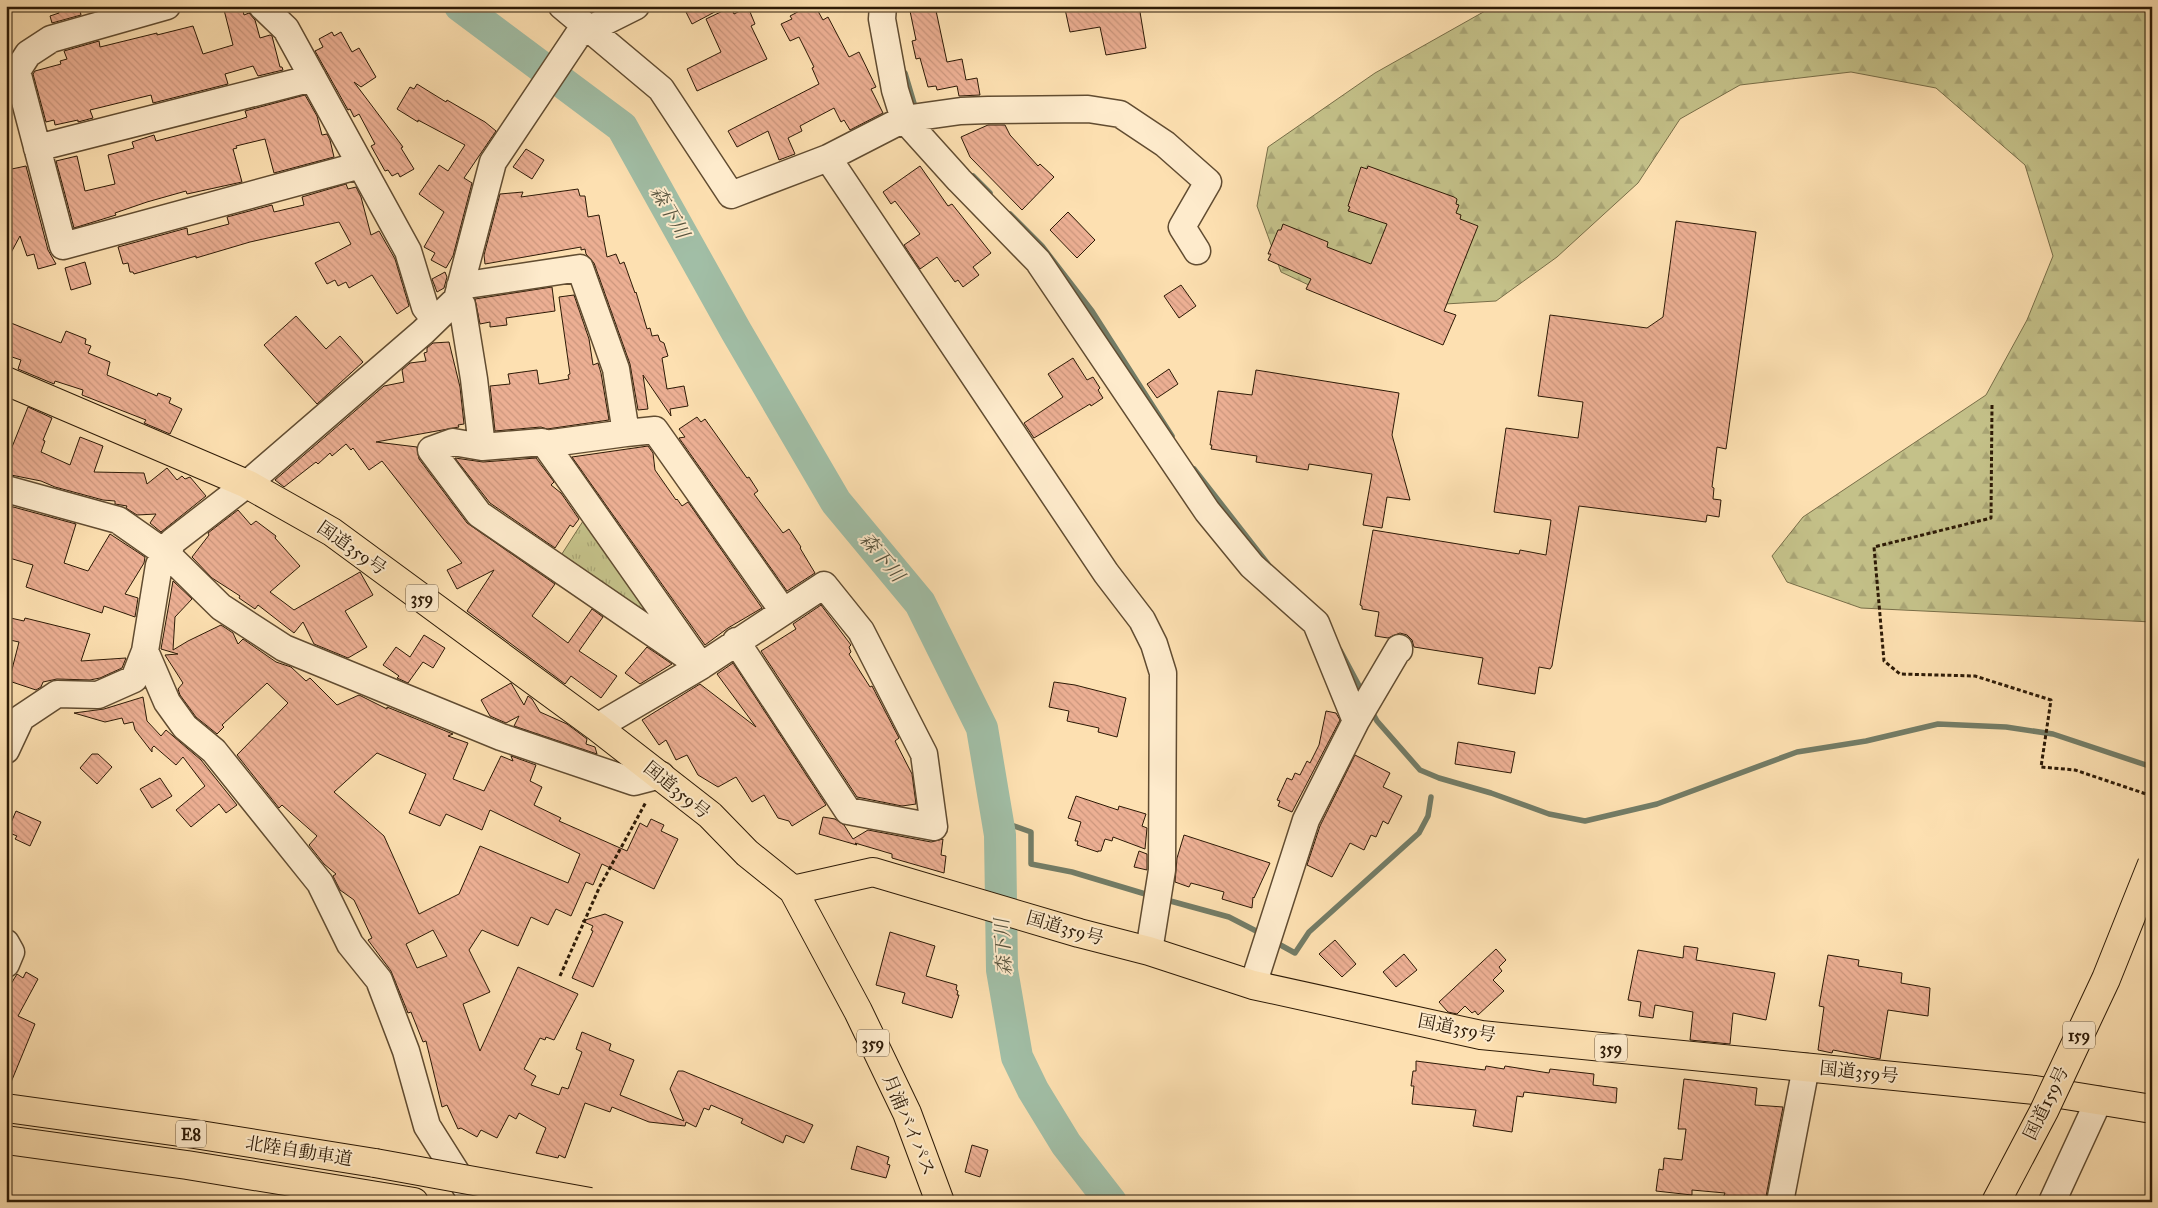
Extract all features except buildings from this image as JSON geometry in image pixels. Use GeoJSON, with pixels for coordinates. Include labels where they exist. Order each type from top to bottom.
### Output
{"type":"FeatureCollection","features":[{"type":"Feature","properties":{"kind":"highway","name":"国道359号"},"geometry":{"type":"LineString","coordinates":[[6,381],[247,484],[332,532],[660,775],[710,815],[748,853],[793,890],[873,872],[1079,933],[1149,951],[1253,984],[1480,1035],[2036,1090],[2152,1109]]}},
{"type":"Feature","properties":{"kind":"highway","name":"国道159号"},"geometry":{"type":"LineString","coordinates":[[1996,1202],[2044,1111],[2106,979],[2152,864]]}},
{"type":"Feature","properties":{"kind":"highway","name":"月浦バイパス"},"geometry":{"type":"LineString","coordinates":[[793,890],[858,1011],[907,1113],[940,1202]]}},
{"type":"Feature","properties":{"kind":"highway","name":"北陸自動車道"},"geometry":{"type":"LineString","coordinates":[[6,1108],[194,1134],[375,1163],[590,1202]]}},
{"type":"Feature","properties":{"kind":"highway","name":"北陸自動車道"},"geometry":{"type":"LineString","coordinates":[[6,1140],[372,1194],[414,1202]]}},
{"type":"Feature","properties":{"kind":"street"},"geometry":{"type":"LineString","coordinates":[[167,6],[51,39],[28,54],[17,71],[63,246],[361,165]]}},
{"type":"Feature","properties":{"kind":"street"},"geometry":{"type":"LineString","coordinates":[[262,6],[286,29],[361,165],[408,251],[425,307],[435,320]]}},
{"type":"Feature","properties":{"kind":"street"},"geometry":{"type":"LineString","coordinates":[[562,6],[584,32],[661,89],[732,196],[828,158],[913,118],[961,111],[1088,109],[1120,114],[1165,144],[1208,182],[1182,227],[1197,251]]}},
{"type":"Feature","properties":{"kind":"street"},"geometry":{"type":"LineString","coordinates":[[6,750],[14,712],[56,694],[98,695],[134,679],[145,651],[159,565],[168,555],[172,542],[247,484],[435,320],[458,293],[493,162],[523,114],[584,32],[636,6]]}},
{"type":"Feature","properties":{"kind":"street"},"geometry":{"type":"LineString","coordinates":[[883,6],[882,19],[895,90],[913,118],[959,180],[1038,261],[1207,510],[1252,566],[1316,623],[1364,707]]}},
{"type":"Feature","properties":{"kind":"street"},"geometry":{"type":"LineString","coordinates":[[37,148],[313,78]]}},
{"type":"Feature","properties":{"kind":"street"},"geometry":{"type":"LineString","coordinates":[[828,158],[1106,573],[1142,620],[1154,644],[1163,673],[1162,870],[1149,951]]}},
{"type":"Feature","properties":{"kind":"street"},"geometry":{"type":"LineString","coordinates":[[458,293],[580,268],[616,369],[626,433]]}},
{"type":"Feature","properties":{"kind":"street"},"geometry":{"type":"LineString","coordinates":[[458,293],[462,305],[474,379],[482,447]]}},
{"type":"Feature","properties":{"kind":"street"},"geometry":{"type":"LineString","coordinates":[[701,666],[479,514],[431,450],[453,442],[482,447],[542,442],[546,444],[655,430],[783,611]]}},
{"type":"Feature","properties":{"kind":"street"},"geometry":{"type":"LineString","coordinates":[[546,444],[701,666]]}},
{"type":"Feature","properties":{"kind":"street"},"geometry":{"type":"LineString","coordinates":[[6,489],[118,520],[168,555],[222,607],[284,648],[501,737],[634,782],[660,775]]}},
{"type":"Feature","properties":{"kind":"street"},"geometry":{"type":"LineString","coordinates":[[597,727],[701,666],[736,641],[824,585],[861,631],[924,754],[934,827],[848,811],[736,641]]}},
{"type":"Feature","properties":{"kind":"street"},"geometry":{"type":"LineString","coordinates":[[1253,984],[1306,820],[1364,707],[1399,648],[1399,650]]}},
{"type":"Feature","properties":{"kind":"street"},"geometry":{"type":"LineString","coordinates":[[145,651],[166,702],[185,727],[214,751],[320,883],[350,944],[379,980],[406,1051],[427,1126],[476,1202]]}},
{"type":"Feature","properties":{"kind":"street"},"geometry":{"type":"LineString","coordinates":[[6,943],[11,952],[6,964]]}},
{"type":"Feature","properties":{"kind":"street"},"geometry":{"type":"LineString","coordinates":[[1780,1202],[1806,1067]]}},
{"type":"Feature","properties":{"kind":"street"},"geometry":{"type":"LineString","coordinates":[[2052,1202],[2099,1100]]}},
{"type":"Feature","properties":{"kind":"path"},"geometry":{"type":"LineString","coordinates":[[1992,405],[1991,518],[1874,547],[1884,661],[1900,674],[1975,676],[2051,700],[2041,768],[2076,770],[2152,796]]}},
{"type":"Feature","properties":{"kind":"path"},"geometry":{"type":"LineString","coordinates":[[560,976],[600,886],[660,775]]}},
{"type":"Feature","properties":{"kind":"green space"},"geometry":{"type":"Polygon","coordinates":[[[1494,6],[2152,6],[2152,622],[1861,608],[1787,582],[1772,556],[1803,517],[1986,395],[2027,320],[2053,256],[2025,165],[1936,88],[1851,72],[1740,85],[1680,119],[1638,183],[1557,257],[1496,301],[1360,309],[1281,272],[1257,206],[1268,147],[1375,73],[1494,6]]]}},
{"type":"Feature","properties":{"kind":"green space"},"geometry":{"type":"Polygon","coordinates":[[[585,518],[664,634],[558,560],[585,518]]]}},
{"type":"Feature","properties":{"kind":"waterway","name":"森下川"},"geometry":{"type":"LineString","coordinates":[[460,6],[622,127],[736,331],[836,502],[920,603],[982,728],[1000,835],[1002,970],[1017,1057],[1033,1090],[1066,1144],[1111,1202]]}},
{"type":"Feature","properties":{"kind":"waterway"},"geometry":{"type":"LineString","coordinates":[[905,73],[916,110]]}},
{"type":"Feature","properties":{"kind":"waterway"},"geometry":{"type":"LineString","coordinates":[[973,176],[990,193]]}},
{"type":"Feature","properties":{"kind":"waterway"},"geometry":{"type":"LineString","coordinates":[[1010,214],[1042,246],[1092,311],[1172,436]]}},
{"type":"Feature","properties":{"kind":"waterway"},"geometry":{"type":"LineString","coordinates":[[1194,469],[1268,564]]}},
{"type":"Feature","properties":{"kind":"waterway"},"geometry":{"type":"LineString","coordinates":[[1340,650],[1364,695]]}},
{"type":"Feature","properties":{"kind":"waterway"},"geometry":{"type":"LineString","coordinates":[[1371,710],[1377,721],[1420,770],[1549,814],[1585,821],[1657,804],[1797,752],[1866,741],[1938,724],[2006,727],[2053,734],[2152,767]]}},
{"type":"Feature","properties":{"kind":"waterway"},"geometry":{"type":"LineString","coordinates":[[1275,942],[1295,953],[1309,932],[1419,833],[1428,816],[1431,797]]}},
{"type":"Feature","properties":{"kind":"waterway"},"geometry":{"type":"LineString","coordinates":[[997,820],[1031,832],[1031,864],[1072,872],[1152,896]]}},
{"type":"Feature","properties":{"kind":"waterway"},"geometry":{"type":"LineString","coordinates":[[1163,899],[1229,917],[1262,934]]}}]}
